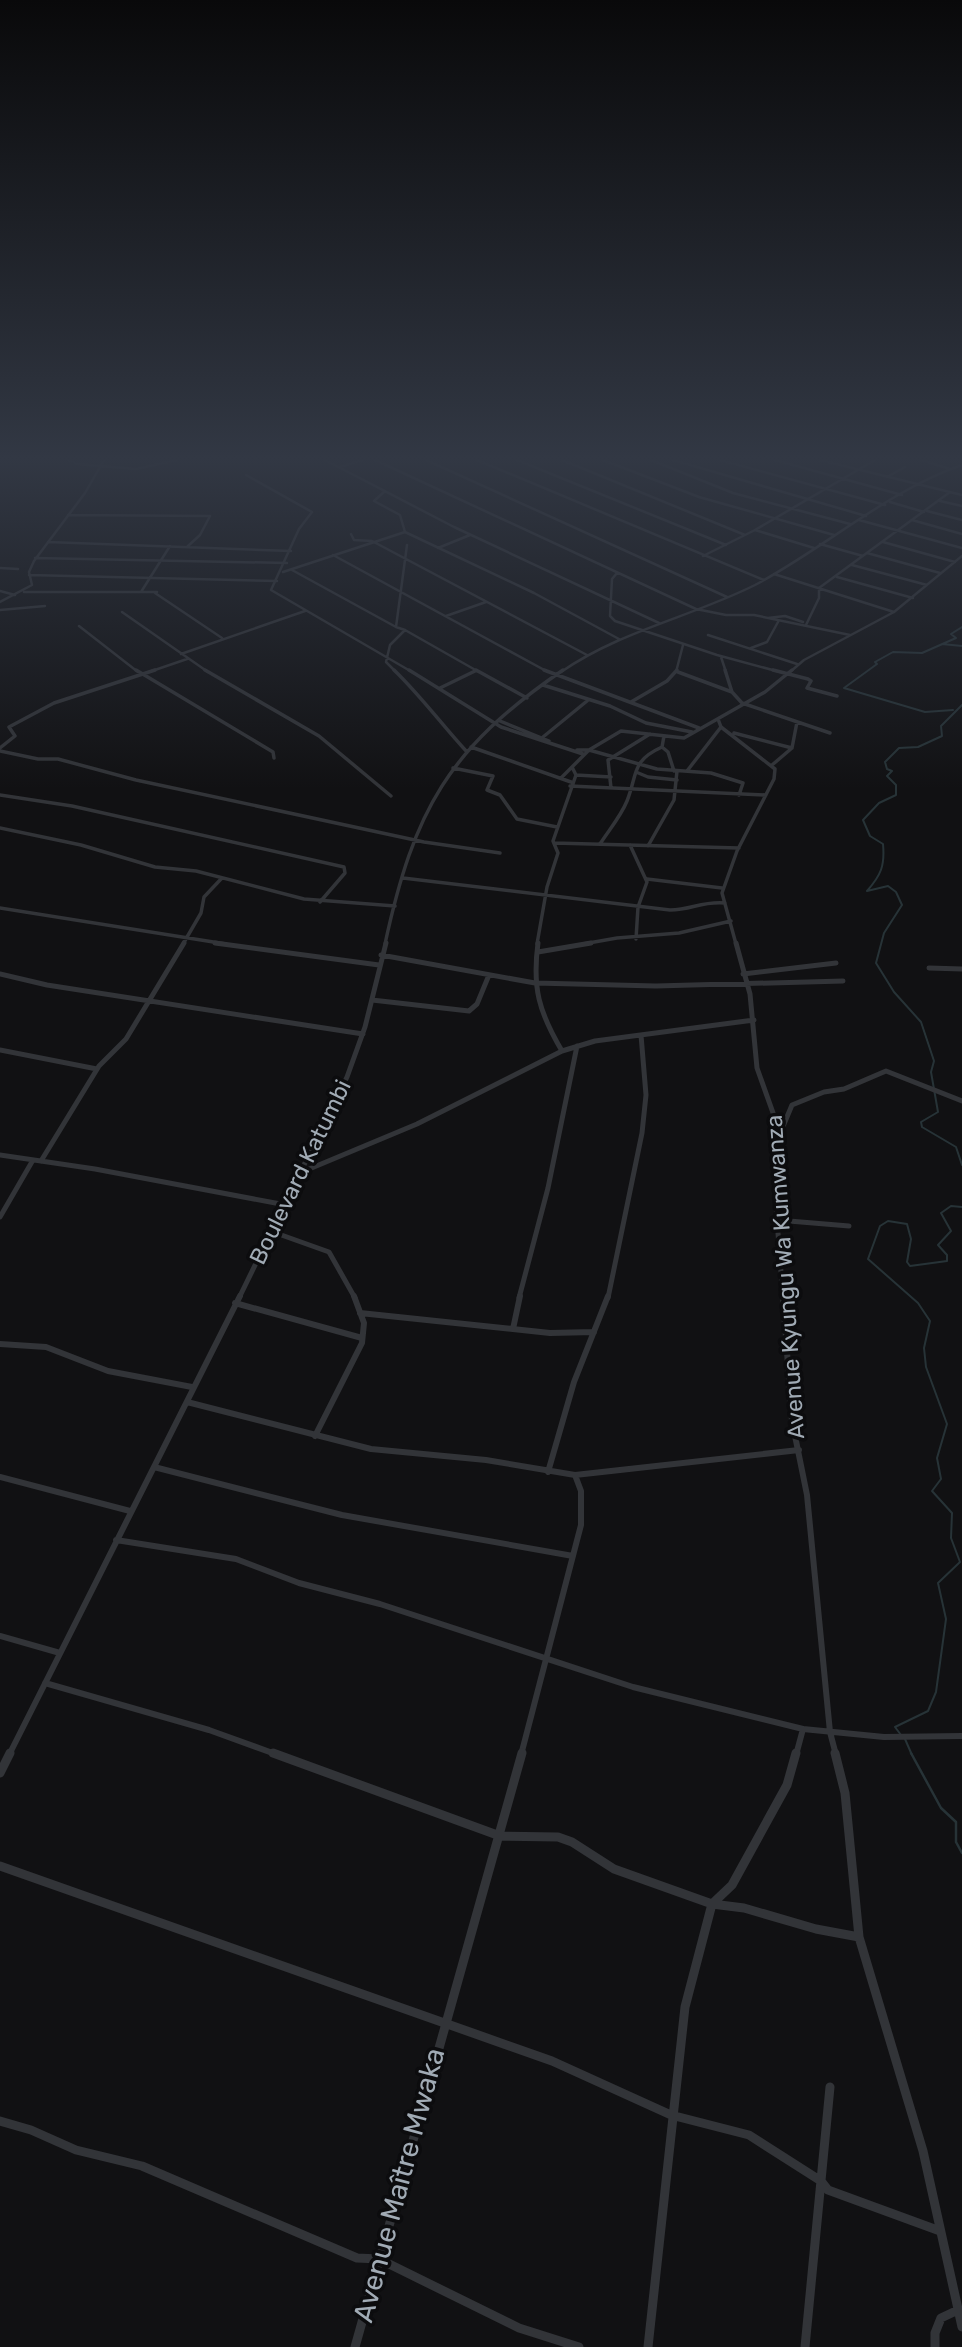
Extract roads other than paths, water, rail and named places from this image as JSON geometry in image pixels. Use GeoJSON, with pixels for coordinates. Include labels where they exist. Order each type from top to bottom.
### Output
{"type":"FeatureCollection","features":[{"type":"Feature","properties":{"kind":"street"},"geometry":{"type":"LineString","coordinates":[[0,602],[32,585],[29,575],[31,570]]}},
{"type":"Feature","properties":{"kind":"street"},"geometry":{"type":"LineString","coordinates":[[141,592],[155,570]]}},
{"type":"Feature","properties":{"kind":"street"},"geometry":{"type":"LineString","coordinates":[[290,570],[282,572],[271,590],[498,722],[583,754]]}},
{"type":"Feature","properties":{"kind":"street"},"geometry":{"type":"LineString","coordinates":[[293,570],[355,607],[405,630],[527,698]]}},
{"type":"Feature","properties":{"kind":"street"},"geometry":{"type":"LineString","coordinates":[[359,570],[554,675],[699,728]]}},
{"type":"Feature","properties":{"kind":"street"},"geometry":{"type":"LineString","coordinates":[[397,627],[403,570]]}},
{"type":"Feature","properties":{"kind":"street"},"geometry":{"type":"LineString","coordinates":[[423,570],[587,654]]}},
{"type":"Feature","properties":{"kind":"street"},"geometry":{"type":"LineString","coordinates":[[484,570],[619,639]]}},
{"type":"Feature","properties":{"kind":"street"},"geometry":{"type":"LineString","coordinates":[[544,570],[659,623]]}},
{"type":"Feature","properties":{"kind":"street"},"geometry":{"type":"LineString","coordinates":[[610,570],[696,609],[806,624]]}},
{"type":"Feature","properties":{"kind":"street"},"geometry":{"type":"LineString","coordinates":[[667,570],[727,597]]}},
{"type":"Feature","properties":{"kind":"street"},"geometry":{"type":"LineString","coordinates":[[737,570],[764,580]]}},
{"type":"Feature","properties":{"kind":"street","name":"Boulevard Katumbi"},"geometry":{"type":"LineString","coordinates":[[0,1773],[234,1303],[273,1232],[344,1085],[363,1034],[381,955],[413,840],[429,804],[453,768],[469,750],[554,675],[587,654],[619,639],[727,597],[781,570]]}},
{"type":"Feature","properties":{"kind":"street"},"geometry":{"type":"LineString","coordinates":[[819,588],[846,570]]}},
{"type":"Feature","properties":{"kind":"street"},"geometry":{"type":"LineString","coordinates":[[869,570],[927,585]]}},
{"type":"Feature","properties":{"kind":"street"},"geometry":{"type":"LineString","coordinates":[[926,570],[940,573]]}},
{"type":"Feature","properties":{"kind":"street"},"geometry":{"type":"LineString","coordinates":[[561,778],[583,754],[614,733],[684,738],[765,692],[797,664],[894,611],[945,570]]}},
{"type":"Feature","properties":{"kind":"street"},"geometry":{"type":"LineString","coordinates":[[617,573],[612,579],[611,618],[721,656],[725,660],[810,680],[807,688],[837,696]]}},
{"type":"Feature","properties":{"kind":"street"},"geometry":{"type":"LineString","coordinates":[[774,574],[894,611]]}},
{"type":"Feature","properties":{"kind":"street"},"geometry":{"type":"LineString","coordinates":[[29,575],[277,581]]}},
{"type":"Feature","properties":{"kind":"street"},"geometry":{"type":"LineString","coordinates":[[837,577],[912,598]]}},
{"type":"Feature","properties":{"kind":"street"},"geometry":{"type":"LineString","coordinates":[[806,624],[818,603],[819,588]]}},
{"type":"Feature","properties":{"kind":"street"},"geometry":{"type":"LineString","coordinates":[[0,591],[15,595]]}},
{"type":"Feature","properties":{"kind":"street"},"geometry":{"type":"LineString","coordinates":[[20,593],[155,592],[222,638]]}},
{"type":"Feature","properties":{"kind":"street"},"geometry":{"type":"LineString","coordinates":[[446,617],[486,602]]}},
{"type":"Feature","properties":{"kind":"street"},"geometry":{"type":"LineString","coordinates":[[0,610],[45,606]]}},
{"type":"Feature","properties":{"kind":"street"},"geometry":{"type":"LineString","coordinates":[[181,654],[305,611]]}},
{"type":"Feature","properties":{"kind":"street"},"geometry":{"type":"LineString","coordinates":[[122,612],[187,659],[319,736],[391,796]]}},
{"type":"Feature","properties":{"kind":"street"},"geometry":{"type":"LineString","coordinates":[[765,619],[785,616],[850,635]]}},
{"type":"Feature","properties":{"kind":"street"},"geometry":{"type":"LineString","coordinates":[[751,648],[767,642],[778,622]]}},
{"type":"Feature","properties":{"kind":"street"},"geometry":{"type":"LineString","coordinates":[[79,626],[142,674],[273,752],[274,758]]}},
{"type":"Feature","properties":{"kind":"street"},"geometry":{"type":"LineString","coordinates":[[405,630],[398,634],[385,656],[386,662],[422,697],[437,720],[469,750],[561,778],[571,784],[677,792],[766,794]]}},
{"type":"Feature","properties":{"kind":"street"},"geometry":{"type":"LineString","coordinates":[[708,635],[797,664]]}},
{"type":"Feature","properties":{"kind":"street"},"geometry":{"type":"LineString","coordinates":[[631,702],[678,673],[683,645]]}},
{"type":"Feature","properties":{"kind":"street"},"geometry":{"type":"LineString","coordinates":[[0,750],[15,736],[9,727],[54,703],[187,659]]}},
{"type":"Feature","properties":{"kind":"street"},"geometry":{"type":"LineString","coordinates":[[725,660],[732,692]]}},
{"type":"Feature","properties":{"kind":"street"},"geometry":{"type":"LineString","coordinates":[[440,688],[475,671]]}},
{"type":"Feature","properties":{"kind":"street"},"geometry":{"type":"LineString","coordinates":[[678,673],[732,692],[742,703],[830,733]]}},
{"type":"Feature","properties":{"kind":"street"},"geometry":{"type":"LineString","coordinates":[[543,685],[587,701],[610,706],[646,723],[692,732]]}},
{"type":"Feature","properties":{"kind":"street"},"geometry":{"type":"LineString","coordinates":[[543,737],[587,701]]}},
{"type":"Feature","properties":{"kind":"street"},"geometry":{"type":"LineString","coordinates":[[647,879],[722,888],[776,773],[772,765],[721,727],[718,719]]}},
{"type":"Feature","properties":{"kind":"street"},"geometry":{"type":"LineString","coordinates":[[498,722],[543,737],[554,745]]}},
{"type":"Feature","properties":{"kind":"street"},"geometry":{"type":"LineString","coordinates":[[772,765],[792,748],[797,722]]}},
{"type":"Feature","properties":{"kind":"street"},"geometry":{"type":"LineString","coordinates":[[687,771],[721,727]]}},
{"type":"Feature","properties":{"kind":"street"},"geometry":{"type":"LineString","coordinates":[[731,733],[792,748]]}},
{"type":"Feature","properties":{"kind":"street"},"geometry":{"type":"LineString","coordinates":[[611,788],[607,761],[650,734]]}},
{"type":"Feature","properties":{"kind":"street"},"geometry":{"type":"LineString","coordinates":[[662,747],[664,736]]}},
{"type":"Feature","properties":{"kind":"street"},"geometry":{"type":"LineString","coordinates":[[600,844],[633,789],[637,765],[646,754],[662,747]]}},
{"type":"Feature","properties":{"kind":"street"},"geometry":{"type":"LineString","coordinates":[[648,846],[677,792],[675,771],[668,752],[662,747]]}},
{"type":"Feature","properties":{"kind":"street"},"geometry":{"type":"LineString","coordinates":[[0,750],[38,759],[58,759],[131,776],[136,780],[413,840],[500,853]]}},
{"type":"Feature","properties":{"kind":"street"},"geometry":{"type":"LineString","coordinates":[[570,750],[589,750],[637,765],[736,778],[744,785],[739,795]]}},
{"type":"Feature","properties":{"kind":"street"},"geometry":{"type":"LineString","coordinates":[[572,767],[576,775]]}},
{"type":"Feature","properties":{"kind":"street"},"geometry":{"type":"LineString","coordinates":[[453,768],[493,776],[487,790],[500,795],[517,819],[557,827]]}},
{"type":"Feature","properties":{"kind":"street"},"geometry":{"type":"LineString","coordinates":[[636,772],[677,780]]}},
{"type":"Feature","properties":{"kind":"street"},"geometry":{"type":"LineString","coordinates":[[576,775],[611,777]]}},
{"type":"Feature","properties":{"kind":"street"},"geometry":{"type":"LineString","coordinates":[[562,1051],[540,1011],[536,983],[540,923],[548,881],[558,853],[554,843],[557,827],[576,775]]}},
{"type":"Feature","properties":{"kind":"street"},"geometry":{"type":"LineString","coordinates":[[0,795],[72,806],[345,869],[320,902]]}},
{"type":"Feature","properties":{"kind":"street"},"geometry":{"type":"LineString","coordinates":[[0,828],[81,845],[155,867],[196,871],[320,902],[395,906]]}},
{"type":"Feature","properties":{"kind":"street"},"geometry":{"type":"LineString","coordinates":[[554,843],[739,848]]}},
{"type":"Feature","properties":{"kind":"street"},"geometry":{"type":"LineString","coordinates":[[630,845],[647,879],[638,907],[636,939]]}},
{"type":"Feature","properties":{"kind":"street"},"geometry":{"type":"LineString","coordinates":[[403,878],[676,911],[703,901],[725,903]]}},
{"type":"Feature","properties":{"kind":"street"},"geometry":{"type":"LineString","coordinates":[[41,1161],[97,1069],[126,1039],[201,913],[204,897],[221,879]]}},
{"type":"Feature","properties":{"kind":"street","name":"Avenue Kyungu Wa Kumwanza"},"geometry":{"type":"LineString","coordinates":[[722,888],[754,1020],[754,1055],[775,1114],[777,1220],[792,1421],[807,1495],[830,1732],[845,1793],[859,1937],[916,2125],[962,2327]]}},
{"type":"Feature","properties":{"kind":"street"},"geometry":{"type":"LineString","coordinates":[[0,908],[319,959],[379,965]]}},
{"type":"Feature","properties":{"kind":"street"},"geometry":{"type":"LineString","coordinates":[[538,952],[572,950],[614,938],[636,939],[699,929],[710,921],[731,920]]}},
{"type":"Feature","properties":{"kind":"street"},"geometry":{"type":"LineString","coordinates":[[381,955],[536,983],[656,986],[744,978],[836,963]]}},
{"type":"Feature","properties":{"kind":"street"},"geometry":{"type":"LineString","coordinates":[[929,968],[962,969]]}},
{"type":"Feature","properties":{"kind":"street"},"geometry":{"type":"LineString","coordinates":[[0,974],[47,985],[363,1034]]}},
{"type":"Feature","properties":{"kind":"street"},"geometry":{"type":"LineString","coordinates":[[372,1000],[470,1011],[477,1004],[489,975]]}},
{"type":"Feature","properties":{"kind":"street"},"geometry":{"type":"LineString","coordinates":[[744,978],[843,981]]}},
{"type":"Feature","properties":{"kind":"street"},"geometry":{"type":"LineString","coordinates":[[302,1172],[417,1124],[562,1051],[641,1035],[754,1020]]}},
{"type":"Feature","properties":{"kind":"street"},"geometry":{"type":"LineString","coordinates":[[548,1472],[571,1390],[608,1297],[625,1199],[641,1139],[646,1095],[641,1035]]}},
{"type":"Feature","properties":{"kind":"street"},"geometry":{"type":"LineString","coordinates":[[513,1329],[523,1279],[550,1178],[577,1046]]}},
{"type":"Feature","properties":{"kind":"street"},"geometry":{"type":"LineString","coordinates":[[0,1050],[97,1069]]}},
{"type":"Feature","properties":{"kind":"street"},"geometry":{"type":"LineString","coordinates":[[777,1142],[792,1105],[813,1095],[844,1090],[886,1071],[962,1101]]}},
{"type":"Feature","properties":{"kind":"street"},"geometry":{"type":"LineString","coordinates":[[0,1155],[286,1205]]}},
{"type":"Feature","properties":{"kind":"street"},"geometry":{"type":"LineString","coordinates":[[0,1217],[33,1160]]}},
{"type":"Feature","properties":{"kind":"street"},"geometry":{"type":"LineString","coordinates":[[777,1220],[849,1226]]}},
{"type":"Feature","properties":{"kind":"street"},"geometry":{"type":"LineString","coordinates":[[273,1232],[328,1252],[360,1313],[364,1330],[315,1436]]}},
{"type":"Feature","properties":{"kind":"street"},"geometry":{"type":"LineString","coordinates":[[234,1303],[362,1338]]}},
{"type":"Feature","properties":{"kind":"street"},"geometry":{"type":"LineString","coordinates":[[360,1313],[513,1329],[594,1332]]}},
{"type":"Feature","properties":{"kind":"street"},"geometry":{"type":"LineString","coordinates":[[0,1344],[46,1348],[108,1371],[192,1387]]}},
{"type":"Feature","properties":{"kind":"street"},"geometry":{"type":"LineString","coordinates":[[187,1402],[371,1449],[486,1460],[575,1475],[799,1451]]}},
{"type":"Feature","properties":{"kind":"street"},"geometry":{"type":"LineString","coordinates":[[154,1467],[236,1490],[420,1530],[573,1556]]}},
{"type":"Feature","properties":{"kind":"street","name":"Avenue Maître Mwaka"},"geometry":{"type":"LineString","coordinates":[[355,2347],[444,2023],[500,1836],[573,1556],[581,1524],[581,1491],[575,1475]]}},
{"type":"Feature","properties":{"kind":"street"},"geometry":{"type":"LineString","coordinates":[[0,1477],[130,1511]]}},
{"type":"Feature","properties":{"kind":"street"},"geometry":{"type":"LineString","coordinates":[[116,1540],[188,1549],[236,1559],[299,1583],[380,1604],[633,1687],[803,1729],[884,1737],[962,1736]]}},
{"type":"Feature","properties":{"kind":"street"},"geometry":{"type":"LineString","coordinates":[[0,1636],[60,1653]]}},
{"type":"Feature","properties":{"kind":"street"},"geometry":{"type":"LineString","coordinates":[[45,1683],[209,1730],[500,1836],[558,1837],[572,1842],[614,1870],[712,1904],[744,1908],[816,1929],[859,1937]]}},
{"type":"Feature","properties":{"kind":"street"},"geometry":{"type":"LineString","coordinates":[[648,2347],[671,2115],[685,2007],[712,1904],[732,1885],[787,1786],[803,1729]]}},
{"type":"Feature","properties":{"kind":"street"},"geometry":{"type":"LineString","coordinates":[[0,1866],[552,2061],[671,2115],[749,2135],[821,2181],[828,2190],[940,2231]]}},
{"type":"Feature","properties":{"kind":"street"},"geometry":{"type":"LineString","coordinates":[[805,2347],[830,2087]]}},
{"type":"Feature","properties":{"kind":"street"},"geometry":{"type":"LineString","coordinates":[[0,2121],[31,2130],[76,2150],[142,2166],[357,2258],[379,2259],[519,2328],[579,2347]]}},
{"type":"Feature","properties":{"kind":"street"},"geometry":{"type":"LineString","coordinates":[[935,2347],[938,2322],[958,2310]]}},
{"type":"Feature","properties":{"kind":"waterway"},"geometry":{"type":"LineString","coordinates":[[942,644],[956,638],[951,634],[962,627]]}},
{"type":"Feature","properties":{"kind":"waterway"},"geometry":{"type":"LineString","coordinates":[[942,644],[962,646]]}},
{"type":"Feature","properties":{"kind":"waterway"},"geometry":{"type":"LineString","coordinates":[[942,644],[922,653],[893,652],[875,662],[877,664],[844,688],[925,712],[953,710]]}},
{"type":"Feature","properties":{"kind":"waterway"},"geometry":{"type":"LineString","coordinates":[[962,705],[941,726],[942,736],[918,747],[899,748],[885,762],[887,769],[892,771],[887,776],[896,785],[896,795],[879,803],[863,820],[870,836],[883,844],[881,870],[867,891],[888,886],[896,892],[902,905],[884,933],[876,963],[894,992],[921,1022],[934,1061],[931,1072],[938,1112],[921,1122],[922,1127],[956,1147],[962,1165]]}},
{"type":"Feature","properties":{"kind":"waterway"},"geometry":{"type":"LineString","coordinates":[[901,1735],[895,1727],[928,1711],[936,1692],[946,1619],[938,1583],[960,1562],[951,1538],[952,1513],[932,1491],[941,1479],[937,1458],[947,1424],[926,1367],[924,1348],[930,1321],[918,1303],[868,1259],[880,1226],[888,1221],[907,1224],[911,1239],[907,1262],[910,1266],[947,1261],[947,1255],[938,1245],[951,1231],[941,1213],[951,1206],[962,1207]]}},
{"type":"Feature","properties":{"kind":"waterway"},"geometry":{"type":"LineString","coordinates":[[905,1739],[912,1754]]}},
{"type":"Feature","properties":{"kind":"waterway"},"geometry":{"type":"LineString","coordinates":[[912,1754],[941,1808],[956,1822],[956,1842],[962,1853]]}}]}
